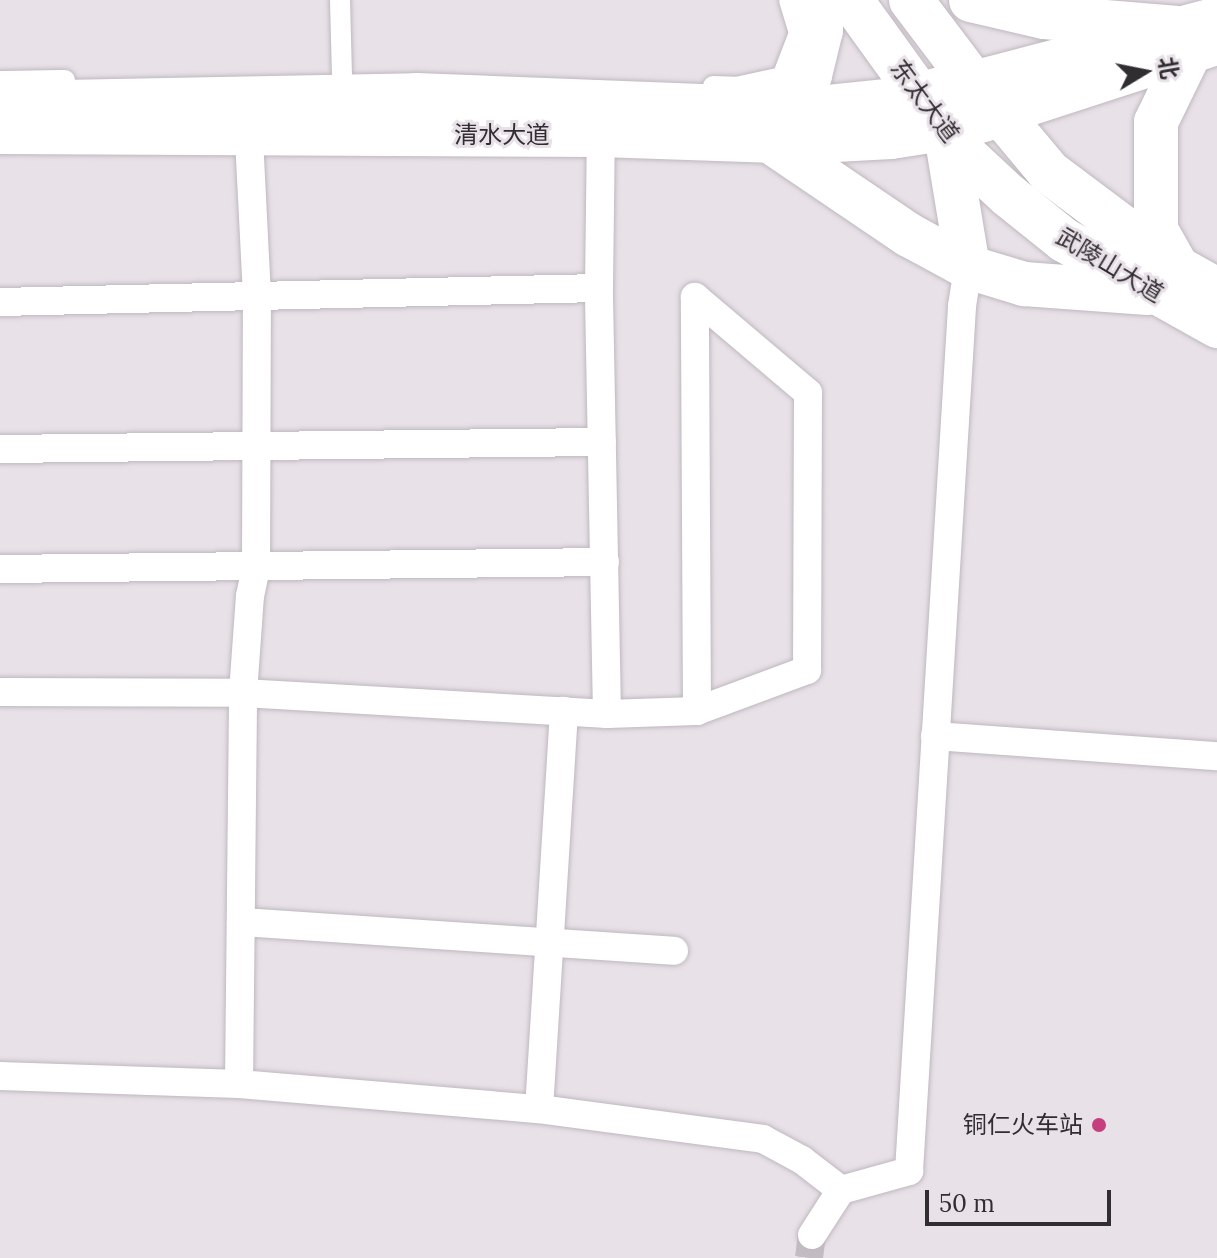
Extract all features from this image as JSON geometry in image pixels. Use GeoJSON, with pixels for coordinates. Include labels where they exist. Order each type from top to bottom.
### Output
{"type":"FeatureCollection","features":[{"type":"Feature","properties":{"kind":"main road"},"geometry":{"type":"LineString","coordinates":[[820,0],[821,30],[810,75],[796,96],[768,125],[909,235],[968,267],[1024,284],[1167,281],[1156,230],[1156,122],[1200,36]]}},
{"type":"Feature","properties":{"kind":"main road","name":"东太大道"},"geometry":{"type":"LineString","coordinates":[[851,0],[967,157],[1008,195]]}},
{"type":"Feature","properties":{"kind":"main road","name":"东太大道"},"geometry":{"type":"LineString","coordinates":[[911,0],[1049,172]]}},
{"type":"Feature","properties":{"kind":"main road"},"geometry":{"type":"LineString","coordinates":[[971,0],[1044,17],[1200,36]]}},
{"type":"Feature","properties":{"kind":"main road"},"geometry":{"type":"LineString","coordinates":[[973,81],[1200,36]]}},
{"type":"Feature","properties":{"kind":"main road"},"geometry":{"type":"LineString","coordinates":[[1001,115],[1200,36]]}},
{"type":"Feature","properties":{"kind":"main road","name":"清水大道"},"geometry":{"type":"LineString","coordinates":[[0,132],[248,116],[590,106],[891,137],[932,112],[973,81]]}},
{"type":"Feature","properties":{"kind":"main road","name":"清水大道"},"geometry":{"type":"LineString","coordinates":[[0,103],[248,116]]}},
{"type":"Feature","properties":{"kind":"main road"},"geometry":{"type":"LineString","coordinates":[[932,112],[968,267]]}},
{"type":"Feature","properties":{"kind":"main road","name":"清水大道"},"geometry":{"type":"LineString","coordinates":[[932,112],[1001,115]]}},
{"type":"Feature","properties":{"kind":"main road","name":"武陵山大道"},"geometry":{"type":"LineString","coordinates":[[1049,172],[1217,326]]}},
{"type":"Feature","properties":{"kind":"main road","name":"武陵山大道"},"geometry":{"type":"LineString","coordinates":[[1008,195],[1064,240],[1167,281],[1217,290]]}},
{"type":"Feature","properties":{"kind":"street"},"geometry":{"type":"LineString","coordinates":[[340,0],[342,75]]}},
{"type":"Feature","properties":{"kind":"street"},"geometry":{"type":"LineString","coordinates":[[690,85],[736,87],[782,77],[799,33],[789,0]]}},
{"type":"Feature","properties":{"kind":"street"},"geometry":{"type":"LineString","coordinates":[[126,80],[226,82],[342,75],[590,106],[599,288],[607,714]]}},
{"type":"Feature","properties":{"kind":"street"},"geometry":{"type":"LineString","coordinates":[[0,81],[79,80]]}},
{"type":"Feature","properties":{"kind":"street"},"geometry":{"type":"LineString","coordinates":[[239,1084],[243,693],[250,596],[256,567],[257,296],[248,116]]}},
{"type":"Feature","properties":{"kind":"street"},"geometry":{"type":"LineString","coordinates":[[812,1235],[841,1190],[909,1171],[962,306],[968,267]]}},
{"type":"Feature","properties":{"kind":"street"},"geometry":{"type":"LineString","coordinates":[[0,302],[599,288]]}},
{"type":"Feature","properties":{"kind":"street"},"geometry":{"type":"LineString","coordinates":[[0,692],[243,693],[607,714],[697,711],[807,670],[808,393],[695,297],[697,711]]}},
{"type":"Feature","properties":{"kind":"street"},"geometry":{"type":"LineString","coordinates":[[0,449],[602,442]]}},
{"type":"Feature","properties":{"kind":"street"},"geometry":{"type":"LineString","coordinates":[[0,569],[605,562]]}},
{"type":"Feature","properties":{"kind":"street"},"geometry":{"type":"LineString","coordinates":[[539,1109],[564,711]]}},
{"type":"Feature","properties":{"kind":"street"},"geometry":{"type":"LineString","coordinates":[[935,736],[1217,756]]}},
{"type":"Feature","properties":{"kind":"street"},"geometry":{"type":"LineString","coordinates":[[241,922],[674,951]]}},
{"type":"Feature","properties":{"kind":"street"},"geometry":{"type":"LineString","coordinates":[[0,1076],[239,1084],[539,1109],[763,1139],[802,1160],[841,1190]]}},
{"type":"Feature","properties":{"kind":"tunnel"},"geometry":{"type":"LineString","coordinates":[[809,1258],[812,1235]]}},
{"type":"Feature","properties":{"kind":"place","name":"铜仁火车站"},"geometry":{"type":"Point","coordinates":[1099,1125]}}]}
